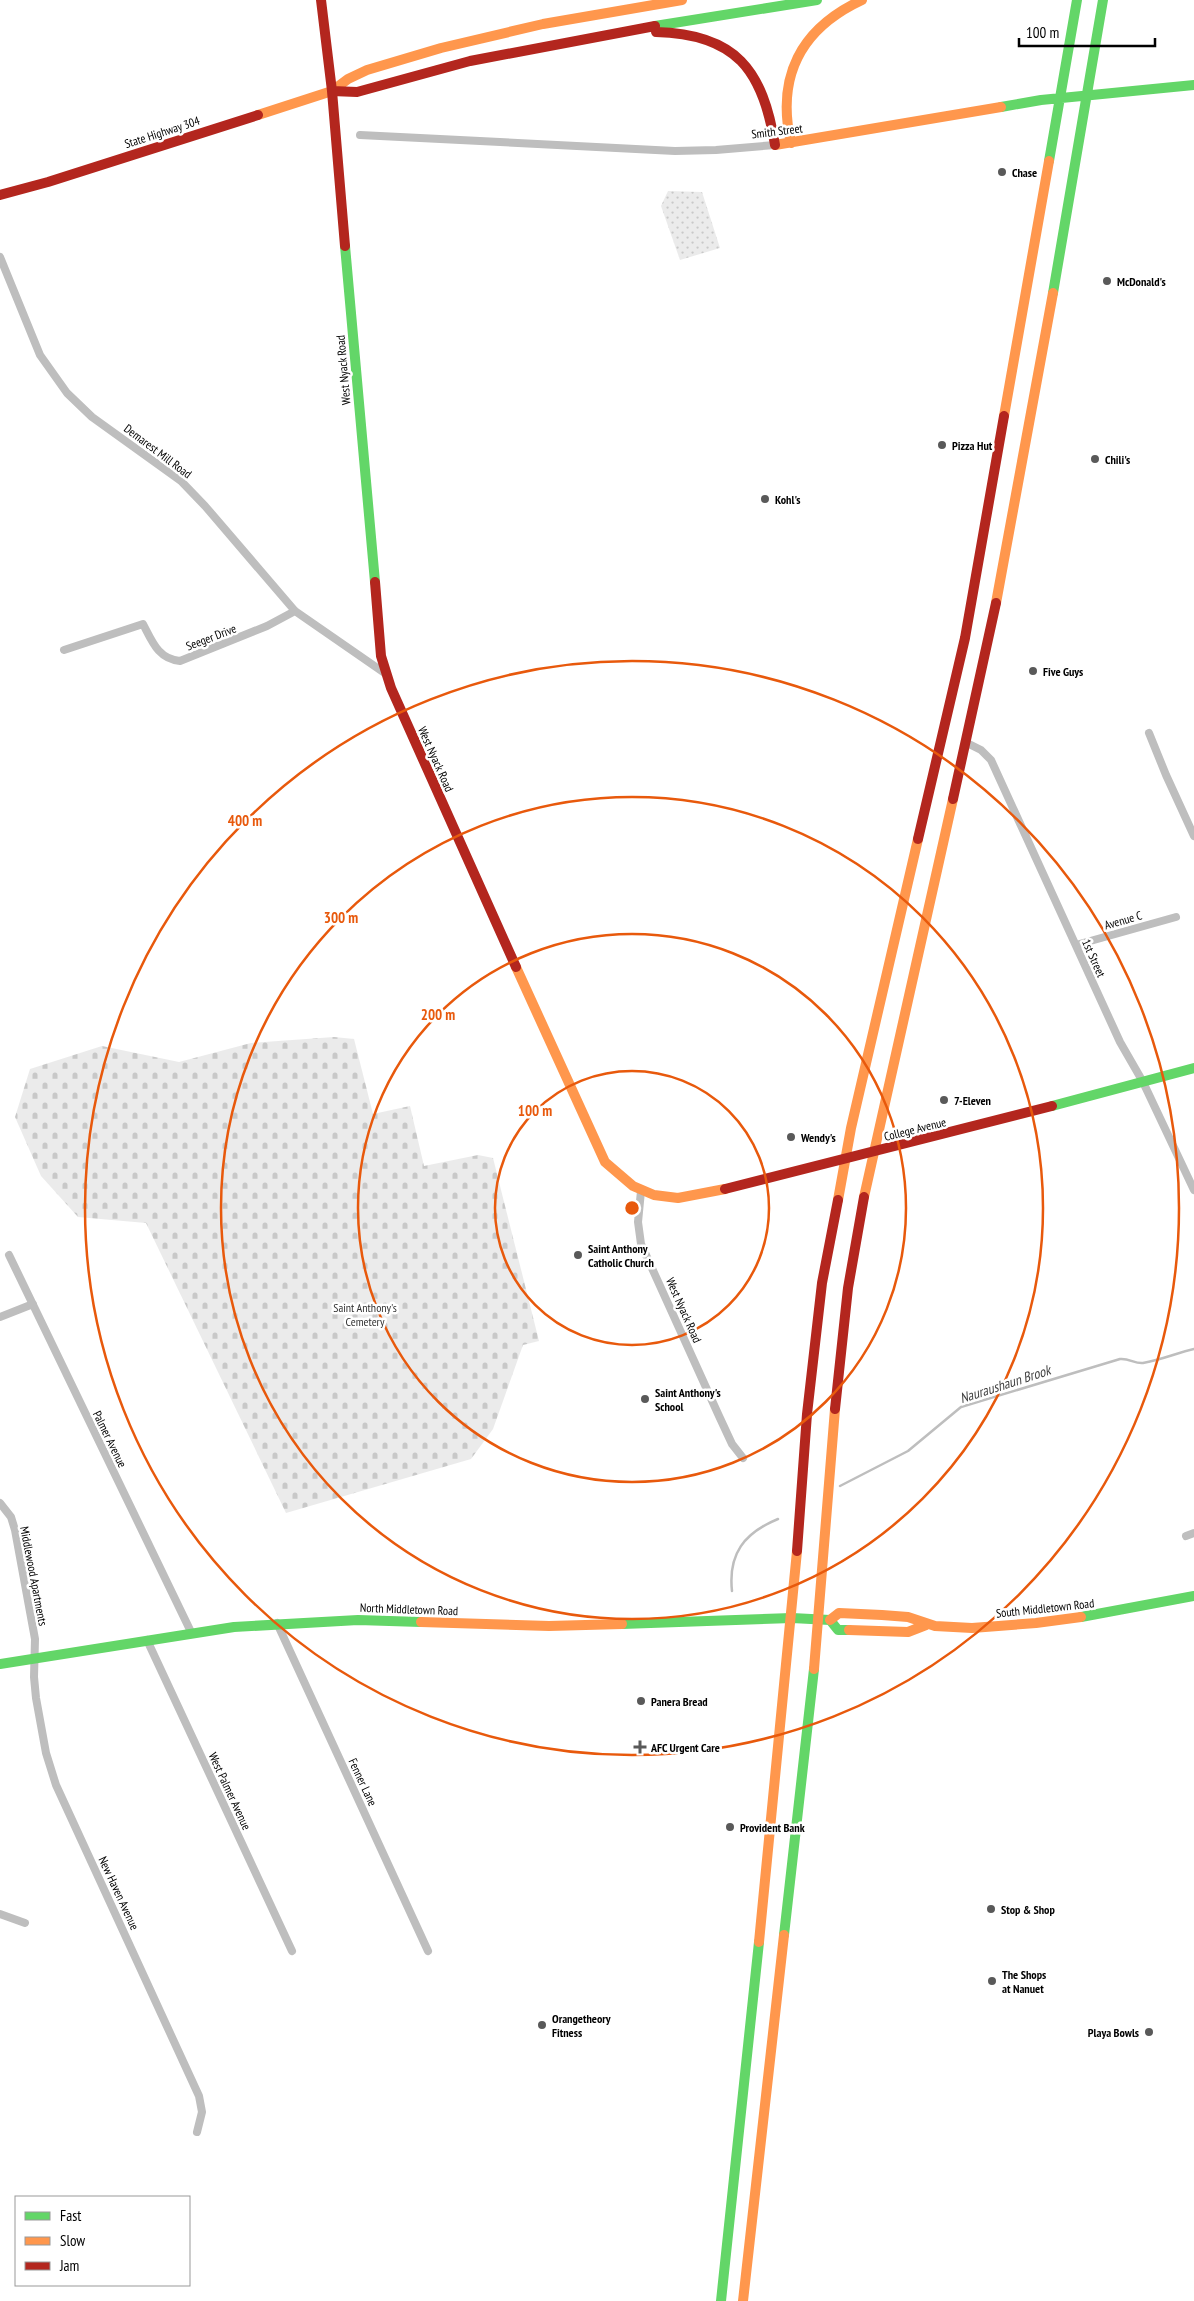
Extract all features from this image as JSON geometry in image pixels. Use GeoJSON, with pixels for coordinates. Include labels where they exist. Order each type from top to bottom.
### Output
{"type":"FeatureCollection","features":[{"type":"Feature","properties":{"kind":"main road","name":"West Nyack Road"},"geometry":{"type":"LineString","coordinates":[[321,0],[332,91],[377,620],[386,674],[422,760],[596,1146],[613,1171],[641,1191]]}},
{"type":"Feature","properties":{"kind":"main road"},"geometry":{"type":"LineString","coordinates":[[332,91],[351,76],[464,42],[556,21],[682,0]]}},
{"type":"Feature","properties":{"kind":"main road"},"geometry":{"type":"LineString","coordinates":[[332,91],[349,94],[469,60],[560,41],[817,0]]}},
{"type":"Feature","properties":{"kind":"main road"},"geometry":{"type":"LineString","coordinates":[[790,143],[785,102],[789,81],[799,56],[812,35],[830,17],[862,0]]}},
{"type":"Feature","properties":{"kind":"main road"},"geometry":{"type":"LineString","coordinates":[[722,2301],[792,1618],[814,1347],[824,1267],[844,1159],[965,638],[1077,0]]}},
{"type":"Feature","properties":{"kind":"main road"},"geometry":{"type":"LineString","coordinates":[[743,2301],[825,1620],[844,1319],[858,1222],[988,644],[1103,0]]}},
{"type":"Feature","properties":{"kind":"main road"},"geometry":{"type":"LineString","coordinates":[[560,41],[667,31],[692,33],[715,42],[736,56],[753,74],[761,86],[771,114],[775,145]]}},
{"type":"Feature","properties":{"kind":"main road","name":"Smith Street"},"geometry":{"type":"LineString","coordinates":[[775,145],[1060,98],[1194,85]]}},
{"type":"Feature","properties":{"kind":"main road","name":"State Highway 304"},"geometry":{"type":"LineString","coordinates":[[0,195],[48,182],[332,91]]}},
{"type":"Feature","properties":{"kind":"main road","name":"College Avenue"},"geometry":{"type":"LineString","coordinates":[[641,1191],[660,1198],[681,1199],[873,1152],[1194,1068]]}},
{"type":"Feature","properties":{"kind":"main road","name":"South Middletown Road"},"geometry":{"type":"LineString","coordinates":[[926,1626],[909,1617],[839,1613],[825,1620],[838,1630],[908,1632],[926,1626],[980,1627],[1062,1621],[1194,1596]]}},
{"type":"Feature","properties":{"kind":"main road","name":"North Middletown Road"},"geometry":{"type":"LineString","coordinates":[[0,1664],[147,1640],[276,1623],[358,1620],[549,1626],[792,1618],[825,1620]]}},
{"type":"Feature","properties":{"kind":"street","name":"Smith Street"},"geometry":{"type":"LineString","coordinates":[[360,135],[675,150],[722,150],[775,145]]}},
{"type":"Feature","properties":{"kind":"street","name":"Demarest Mill Road"},"geometry":{"type":"LineString","coordinates":[[0,257],[40,355],[62,387],[92,417],[187,487],[295,611],[322,632],[386,674]]}},
{"type":"Feature","properties":{"kind":"street","name":"Seeger Drive"},"geometry":{"type":"LineString","coordinates":[[64,650],[143,624],[160,653],[170,660],[180,661],[267,626],[295,611]]}},
{"type":"Feature","properties":{"kind":"street"},"geometry":{"type":"LineString","coordinates":[[1149,733],[1166,776],[1194,836]]}},
{"type":"Feature","properties":{"kind":"street","name":"1st Street"},"geometry":{"type":"LineString","coordinates":[[967,743],[982,750],[990,760],[1120,1042],[1143,1082],[1194,1190]]}},
{"type":"Feature","properties":{"kind":"street","name":"Avenue C"},"geometry":{"type":"LineString","coordinates":[[1076,945],[1176,917]]}},
{"type":"Feature","properties":{"kind":"street","name":"West Nyack Road"},"geometry":{"type":"LineString","coordinates":[[641,1191],[638,1222],[641,1244],[718,1416],[732,1444],[743,1458]]}},
{"type":"Feature","properties":{"kind":"street","name":"Palmer Avenue"},"geometry":{"type":"LineString","coordinates":[[9,1255],[192,1634]]}},
{"type":"Feature","properties":{"kind":"street"},"geometry":{"type":"LineString","coordinates":[[0,1317],[32,1304]]}},
{"type":"Feature","properties":{"kind":"street","name":"Middlewood Apartments"},"geometry":{"type":"LineString","coordinates":[[0,1503],[11,1517],[15,1530],[36,1658]]}},
{"type":"Feature","properties":{"kind":"street","name":"Fenner Lane"},"geometry":{"type":"LineString","coordinates":[[276,1623],[428,1951]]}},
{"type":"Feature","properties":{"kind":"street","name":"West Palmer Avenue"},"geometry":{"type":"LineString","coordinates":[[147,1640],[292,1951]]}},
{"type":"Feature","properties":{"kind":"street","name":"New Haven Avenue"},"geometry":{"type":"LineString","coordinates":[[36,1658],[34,1677],[36,1698],[46,1753],[56,1785],[199,2096],[202,2112],[197,2132]]}},
{"type":"Feature","properties":{"kind":"street"},"geometry":{"type":"LineString","coordinates":[[0,1914],[25,1923]]}},
{"type":"Feature","properties":{"kind":"green space"},"geometry":{"type":"Polygon","coordinates":[[[668,191],[702,192],[720,248],[680,260],[661,206],[668,191]]]}},
{"type":"Feature","properties":{"kind":"green space","name":"Saint Anthony's Cemetery"},"geometry":{"type":"Polygon","coordinates":[[[334,1037],[354,1039],[373,1114],[410,1106],[424,1166],[478,1155],[493,1158],[539,1341],[523,1345],[493,1429],[471,1459],[286,1513],[146,1223],[78,1217],[41,1176],[15,1117],[30,1069],[102,1046],[179,1062],[251,1043],[334,1037]]]}},
{"type":"Feature","properties":{"kind":"waterway","name":"Nauraushaun Brook"},"geometry":{"type":"LineString","coordinates":[[840,1486],[908,1451],[961,1407],[1120,1359],[1143,1363],[1194,1349]]}},
{"type":"Feature","properties":{"kind":"waterway","name":"Nauraushaun Brook"},"geometry":{"type":"LineString","coordinates":[[732,1591],[731,1578],[733,1566],[741,1546],[756,1531],[778,1519]]}},
{"type":"Feature","properties":{"kind":"traffic: fast"},"geometry":{"type":"LineString","coordinates":[[655,26],[817,0]]}},
{"type":"Feature","properties":{"kind":"traffic: fast"},"geometry":{"type":"LineString","coordinates":[[1049,161],[1077,0]]}},
{"type":"Feature","properties":{"kind":"traffic: fast"},"geometry":{"type":"LineString","coordinates":[[1053,293],[1103,0]]}},
{"type":"Feature","properties":{"kind":"traffic: fast"},"geometry":{"type":"LineString","coordinates":[[1001,107],[1041,100],[1194,85]]}},
{"type":"Feature","properties":{"kind":"traffic: fast"},"geometry":{"type":"LineString","coordinates":[[345,246],[375,582]]}},
{"type":"Feature","properties":{"kind":"traffic: fast"},"geometry":{"type":"LineString","coordinates":[[1052,1106],[1194,1068]]}},
{"type":"Feature","properties":{"kind":"traffic: fast"},"geometry":{"type":"LineString","coordinates":[[1081,1617],[1194,1596]]}},
{"type":"Feature","properties":{"kind":"traffic: fast"},"geometry":{"type":"LineString","coordinates":[[622,1624],[792,1618],[830,1620],[838,1630],[849,1630]]}},
{"type":"Feature","properties":{"kind":"traffic: fast"},"geometry":{"type":"LineString","coordinates":[[0,1664],[234,1627],[358,1620],[421,1622]]}},
{"type":"Feature","properties":{"kind":"traffic: fast"},"geometry":{"type":"LineString","coordinates":[[784,1935],[814,1669]]}},
{"type":"Feature","properties":{"kind":"traffic: fast"},"geometry":{"type":"LineString","coordinates":[[721,2301],[759,1942]]}},
{"type":"Feature","properties":{"kind":"traffic: slow"},"geometry":{"type":"LineString","coordinates":[[258,115],[332,91],[348,79],[367,70],[441,48],[543,24],[682,0]]}},
{"type":"Feature","properties":{"kind":"traffic: slow"},"geometry":{"type":"LineString","coordinates":[[791,143],[787,119],[787,97],[791,76],[798,58],[808,41],[823,25],[862,0]]}},
{"type":"Feature","properties":{"kind":"traffic: slow"},"geometry":{"type":"LineString","coordinates":[[775,145],[1001,107]]}},
{"type":"Feature","properties":{"kind":"traffic: slow"},"geometry":{"type":"LineString","coordinates":[[1004,416],[1049,161]]}},
{"type":"Feature","properties":{"kind":"traffic: slow"},"geometry":{"type":"LineString","coordinates":[[996,603],[1053,293]]}},
{"type":"Feature","properties":{"kind":"traffic: slow"},"geometry":{"type":"LineString","coordinates":[[864,1197],[953,799]]}},
{"type":"Feature","properties":{"kind":"traffic: slow"},"geometry":{"type":"LineString","coordinates":[[838,1200],[851,1128],[918,839]]}},
{"type":"Feature","properties":{"kind":"traffic: slow"},"geometry":{"type":"LineString","coordinates":[[516,967],[605,1162],[633,1186],[654,1195],[678,1198],[725,1189]]}},
{"type":"Feature","properties":{"kind":"traffic: slow"},"geometry":{"type":"LineString","coordinates":[[814,1669],[835,1409]]}},
{"type":"Feature","properties":{"kind":"traffic: slow"},"geometry":{"type":"LineString","coordinates":[[759,1942],[797,1551]]}},
{"type":"Feature","properties":{"kind":"traffic: slow"},"geometry":{"type":"LineString","coordinates":[[830,1620],[839,1613],[882,1615],[908,1617],[935,1626],[972,1628],[1081,1617]]}},
{"type":"Feature","properties":{"kind":"traffic: slow"},"geometry":{"type":"LineString","coordinates":[[421,1622],[549,1626],[622,1624]]}},
{"type":"Feature","properties":{"kind":"traffic: slow"},"geometry":{"type":"LineString","coordinates":[[849,1630],[908,1632],[926,1625]]}},
{"type":"Feature","properties":{"kind":"traffic: slow"},"geometry":{"type":"LineString","coordinates":[[743,2301],[784,1935]]}},
{"type":"Feature","properties":{"kind":"traffic: jam"},"geometry":{"type":"LineString","coordinates":[[321,0],[332,91],[345,246]]}},
{"type":"Feature","properties":{"kind":"traffic: jam"},"geometry":{"type":"LineString","coordinates":[[332,91],[357,92],[470,61],[655,26]]}},
{"type":"Feature","properties":{"kind":"traffic: jam"},"geometry":{"type":"LineString","coordinates":[[656,32],[684,34],[707,40],[726,49],[741,61],[753,77],[763,96],[775,145]]}},
{"type":"Feature","properties":{"kind":"traffic: jam"},"geometry":{"type":"LineString","coordinates":[[0,195],[48,182],[258,115]]}},
{"type":"Feature","properties":{"kind":"traffic: jam"},"geometry":{"type":"LineString","coordinates":[[918,839],[965,638],[1004,416]]}},
{"type":"Feature","properties":{"kind":"traffic: jam"},"geometry":{"type":"LineString","coordinates":[[375,582],[381,656],[391,688],[516,967]]}},
{"type":"Feature","properties":{"kind":"traffic: jam"},"geometry":{"type":"LineString","coordinates":[[953,799],[996,603]]}},
{"type":"Feature","properties":{"kind":"traffic: jam"},"geometry":{"type":"LineString","coordinates":[[725,1189],[1052,1106]]}},
{"type":"Feature","properties":{"kind":"traffic: jam"},"geometry":{"type":"LineString","coordinates":[[835,1409],[848,1288],[864,1197]]}},
{"type":"Feature","properties":{"kind":"traffic: jam"},"geometry":{"type":"LineString","coordinates":[[797,1551],[807,1414],[822,1283],[838,1200]]}},
{"type":"Feature","properties":{"kind":"place","name":"Chase"},"geometry":{"type":"Point","coordinates":[1002,172]}},
{"type":"Feature","properties":{"kind":"place","name":"McDonald's"},"geometry":{"type":"Point","coordinates":[1107,281]}},
{"type":"Feature","properties":{"kind":"place","name":"Pizza Hut"},"geometry":{"type":"Point","coordinates":[942,445]}},
{"type":"Feature","properties":{"kind":"place","name":"Chili's"},"geometry":{"type":"Point","coordinates":[1095,459]}},
{"type":"Feature","properties":{"kind":"place","name":"Kohl's"},"geometry":{"type":"Point","coordinates":[765,499]}},
{"type":"Feature","properties":{"kind":"place","name":"Five Guys"},"geometry":{"type":"Point","coordinates":[1033,671]}},
{"type":"Feature","properties":{"kind":"place","name":"7-Eleven"},"geometry":{"type":"Point","coordinates":[944,1100]}},
{"type":"Feature","properties":{"kind":"place","name":"Wendy's"},"geometry":{"type":"Point","coordinates":[791,1137]}},
{"type":"Feature","properties":{"kind":"place","name":"Saint Anthony Catholic Church"},"geometry":{"type":"Point","coordinates":[578,1255]}},
{"type":"Feature","properties":{"kind":"place","name":"Saint Anthony's School"},"geometry":{"type":"Point","coordinates":[645,1399]}},
{"type":"Feature","properties":{"kind":"place","name":"Panera Bread"},"geometry":{"type":"Point","coordinates":[641,1701]}},
{"type":"Feature","properties":{"kind":"place","name":"AFC Urgent Care"},"geometry":{"type":"Point","coordinates":[640,1747]}},
{"type":"Feature","properties":{"kind":"place","name":"Provident Bank"},"geometry":{"type":"Point","coordinates":[730,1827]}},
{"type":"Feature","properties":{"kind":"place","name":"Stop & Shop"},"geometry":{"type":"Point","coordinates":[991,1909]}},
{"type":"Feature","properties":{"kind":"place","name":"The Shops at Nanuet"},"geometry":{"type":"Point","coordinates":[992,1981]}},
{"type":"Feature","properties":{"kind":"place","name":"Orangetheory Fitness"},"geometry":{"type":"Point","coordinates":[542,2025]}},
{"type":"Feature","properties":{"kind":"place","name":"Playa Bowls"},"geometry":{"type":"Point","coordinates":[1149,2032]}}]}
